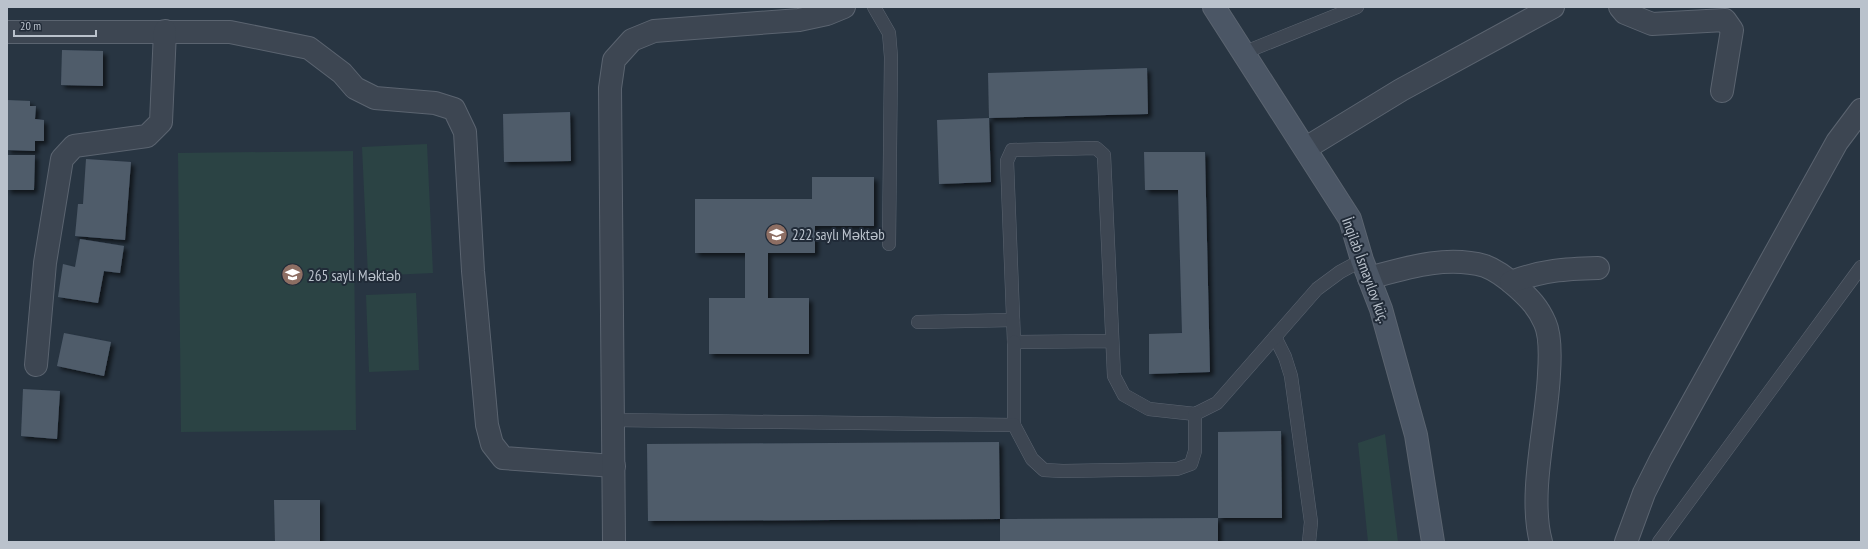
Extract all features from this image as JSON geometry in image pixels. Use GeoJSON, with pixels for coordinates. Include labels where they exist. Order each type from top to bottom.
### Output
{"type":"FeatureCollection","features":[{"type":"Feature","properties":{"kind":"main road","name":"İnqilab İsmayılov küç."},"geometry":{"type":"LineString","coordinates":[[1214,7],[1306,148],[1350,219],[1365,269],[1381,309],[1416,435],[1433,542]]}},
{"type":"Feature","properties":{"kind":"street"},"geometry":{"type":"LineString","coordinates":[[614,542],[610,88],[614,60],[632,40],[654,31],[799,20],[827,14],[844,7]]}},
{"type":"Feature","properties":{"kind":"street"},"geometry":{"type":"LineString","coordinates":[[1306,148],[1401,90],[1553,7]]}},
{"type":"Feature","properties":{"kind":"street"},"geometry":{"type":"LineString","coordinates":[[1620,7],[1625,13],[1652,24],[1725,20],[1732,30],[1722,91]]}},
{"type":"Feature","properties":{"kind":"street"},"geometry":{"type":"LineString","coordinates":[[36,365],[45,264],[62,159],[74,146],[147,136],[160,122],[165,31]]}},
{"type":"Feature","properties":{"kind":"street"},"geometry":{"type":"LineString","coordinates":[[7,32],[230,32],[309,48],[342,72],[354,88],[375,98],[435,103],[454,109],[465,132],[473,271],[487,425],[492,444],[503,458],[614,466]]}},
{"type":"Feature","properties":{"kind":"street"},"geometry":{"type":"LineString","coordinates":[[1626,542],[1644,494],[1661,460],[1837,142],[1861,110]]}},
{"type":"Feature","properties":{"kind":"street"},"geometry":{"type":"LineString","coordinates":[[1365,269],[1424,264],[1466,263],[1486,267],[1511,282],[1533,301],[1546,324],[1550,355],[1536,496],[1541,542]]}},
{"type":"Feature","properties":{"kind":"street"},"geometry":{"type":"LineString","coordinates":[[1511,282],[1532,274],[1552,270],[1598,268]]}},
{"type":"Feature","properties":{"kind":"lane"},"geometry":{"type":"LineString","coordinates":[[874,7],[889,34],[891,57],[889,244]]}},
{"type":"Feature","properties":{"kind":"lane"},"geometry":{"type":"LineString","coordinates":[[1243,52],[1357,7]]}},
{"type":"Feature","properties":{"kind":"lane"},"geometry":{"type":"LineString","coordinates":[[1195,414],[1195,451],[1191,464],[1177,469],[1044,470],[1032,460],[1014,425],[1014,342],[1007,161],[1012,150],[1096,148],[1104,155],[1114,376],[1124,396],[1149,409],[1195,414],[1217,403],[1316,289],[1340,272],[1365,269]]}},
{"type":"Feature","properties":{"kind":"lane"},"geometry":{"type":"LineString","coordinates":[[1659,542],[1861,267]]}},
{"type":"Feature","properties":{"kind":"lane"},"geometry":{"type":"LineString","coordinates":[[918,322],[1013,320]]}},
{"type":"Feature","properties":{"kind":"lane"},"geometry":{"type":"LineString","coordinates":[[1274,336],[1285,357],[1291,376],[1311,522],[1309,542]]}},
{"type":"Feature","properties":{"kind":"lane"},"geometry":{"type":"LineString","coordinates":[[1014,342],[1112,341]]}},
{"type":"Feature","properties":{"kind":"lane"},"geometry":{"type":"LineString","coordinates":[[613,420],[1014,425]]}},
{"type":"Feature","properties":{"kind":"green space"},"geometry":{"type":"Polygon","coordinates":[[[427,144],[433,273],[368,276],[362,147],[427,144]]]}},
{"type":"Feature","properties":{"kind":"green space"},"geometry":{"type":"Polygon","coordinates":[[[353,151],[356,430],[181,432],[178,153],[353,151]]]}},
{"type":"Feature","properties":{"kind":"green space"},"geometry":{"type":"Polygon","coordinates":[[[416,293],[419,370],[369,372],[366,295],[416,293]]]}},
{"type":"Feature","properties":{"kind":"green space"},"geometry":{"type":"Polygon","coordinates":[[[1385,434],[1398,542],[1368,542],[1358,443],[1385,434]]]}},
{"type":"Feature","properties":{"kind":"building"},"geometry":{"type":"Polygon","coordinates":[[[62,50],[103,51],[103,86],[61,85],[62,50]]]}},
{"type":"Feature","properties":{"kind":"building"},"geometry":{"type":"Polygon","coordinates":[[[1147,68],[1148,114],[989,118],[988,73],[1147,68]]]}},
{"type":"Feature","properties":{"kind":"building"},"geometry":{"type":"Polygon","coordinates":[[[7,100],[30,101],[30,106],[36,106],[35,119],[44,120],[44,141],[35,141],[35,151],[7,150],[7,100]]]}},
{"type":"Feature","properties":{"kind":"building"},"geometry":{"type":"Polygon","coordinates":[[[570,112],[571,161],[504,162],[503,114],[570,112]]]}},
{"type":"Feature","properties":{"kind":"building"},"geometry":{"type":"Polygon","coordinates":[[[989,118],[991,182],[939,184],[937,120],[989,118]]]}},
{"type":"Feature","properties":{"kind":"building"},"geometry":{"type":"Polygon","coordinates":[[[1144,152],[1205,152],[1210,372],[1149,374],[1149,334],[1182,333],[1178,190],[1145,190],[1144,152]]]}},
{"type":"Feature","properties":{"kind":"building"},"geometry":{"type":"Polygon","coordinates":[[[7,155],[35,155],[34,190],[7,190],[7,155]]]}},
{"type":"Feature","properties":{"kind":"building"},"geometry":{"type":"Polygon","coordinates":[[[86,159],[131,162],[125,240],[75,236],[78,204],[83,204],[86,159]]]}},
{"type":"Feature","properties":{"kind":"building"},"geometry":{"type":"Polygon","coordinates":[[[812,177],[874,177],[874,226],[815,226],[815,253],[768,253],[768,298],[809,298],[809,354],[709,354],[709,298],[745,298],[745,253],[695,253],[695,199],[812,199],[812,177]]]}},
{"type":"Feature","properties":{"kind":"building"},"geometry":{"type":"Polygon","coordinates":[[[80,239],[124,246],[120,273],[104,271],[98,303],[58,297],[63,264],[75,267],[80,239]]]}},
{"type":"Feature","properties":{"kind":"building"},"geometry":{"type":"Polygon","coordinates":[[[64,333],[111,342],[104,376],[57,366],[64,333]]]}},
{"type":"Feature","properties":{"kind":"building"},"geometry":{"type":"Polygon","coordinates":[[[23,389],[60,391],[57,439],[21,436],[23,389]]]}},
{"type":"Feature","properties":{"kind":"building"},"geometry":{"type":"Polygon","coordinates":[[[1281,431],[1282,518],[1218,518],[1218,432],[1281,431]]]}},
{"type":"Feature","properties":{"kind":"building"},"geometry":{"type":"Polygon","coordinates":[[[999,442],[1000,519],[648,521],[647,444],[999,442]]]}},
{"type":"Feature","properties":{"kind":"building"},"geometry":{"type":"Polygon","coordinates":[[[274,500],[320,500],[320,542],[275,542],[274,500]]]}},
{"type":"Feature","properties":{"kind":"building"},"geometry":{"type":"Polygon","coordinates":[[[1218,518],[1218,542],[1000,542],[1000,519],[1218,518]]]}},
{"type":"Feature","properties":{"kind":"place","name":"222 saylı Məktəb"},"geometry":{"type":"Point","coordinates":[776,234]}},
{"type":"Feature","properties":{"kind":"place","name":"265 saylı Məktəb"},"geometry":{"type":"Point","coordinates":[293,275]}}]}
